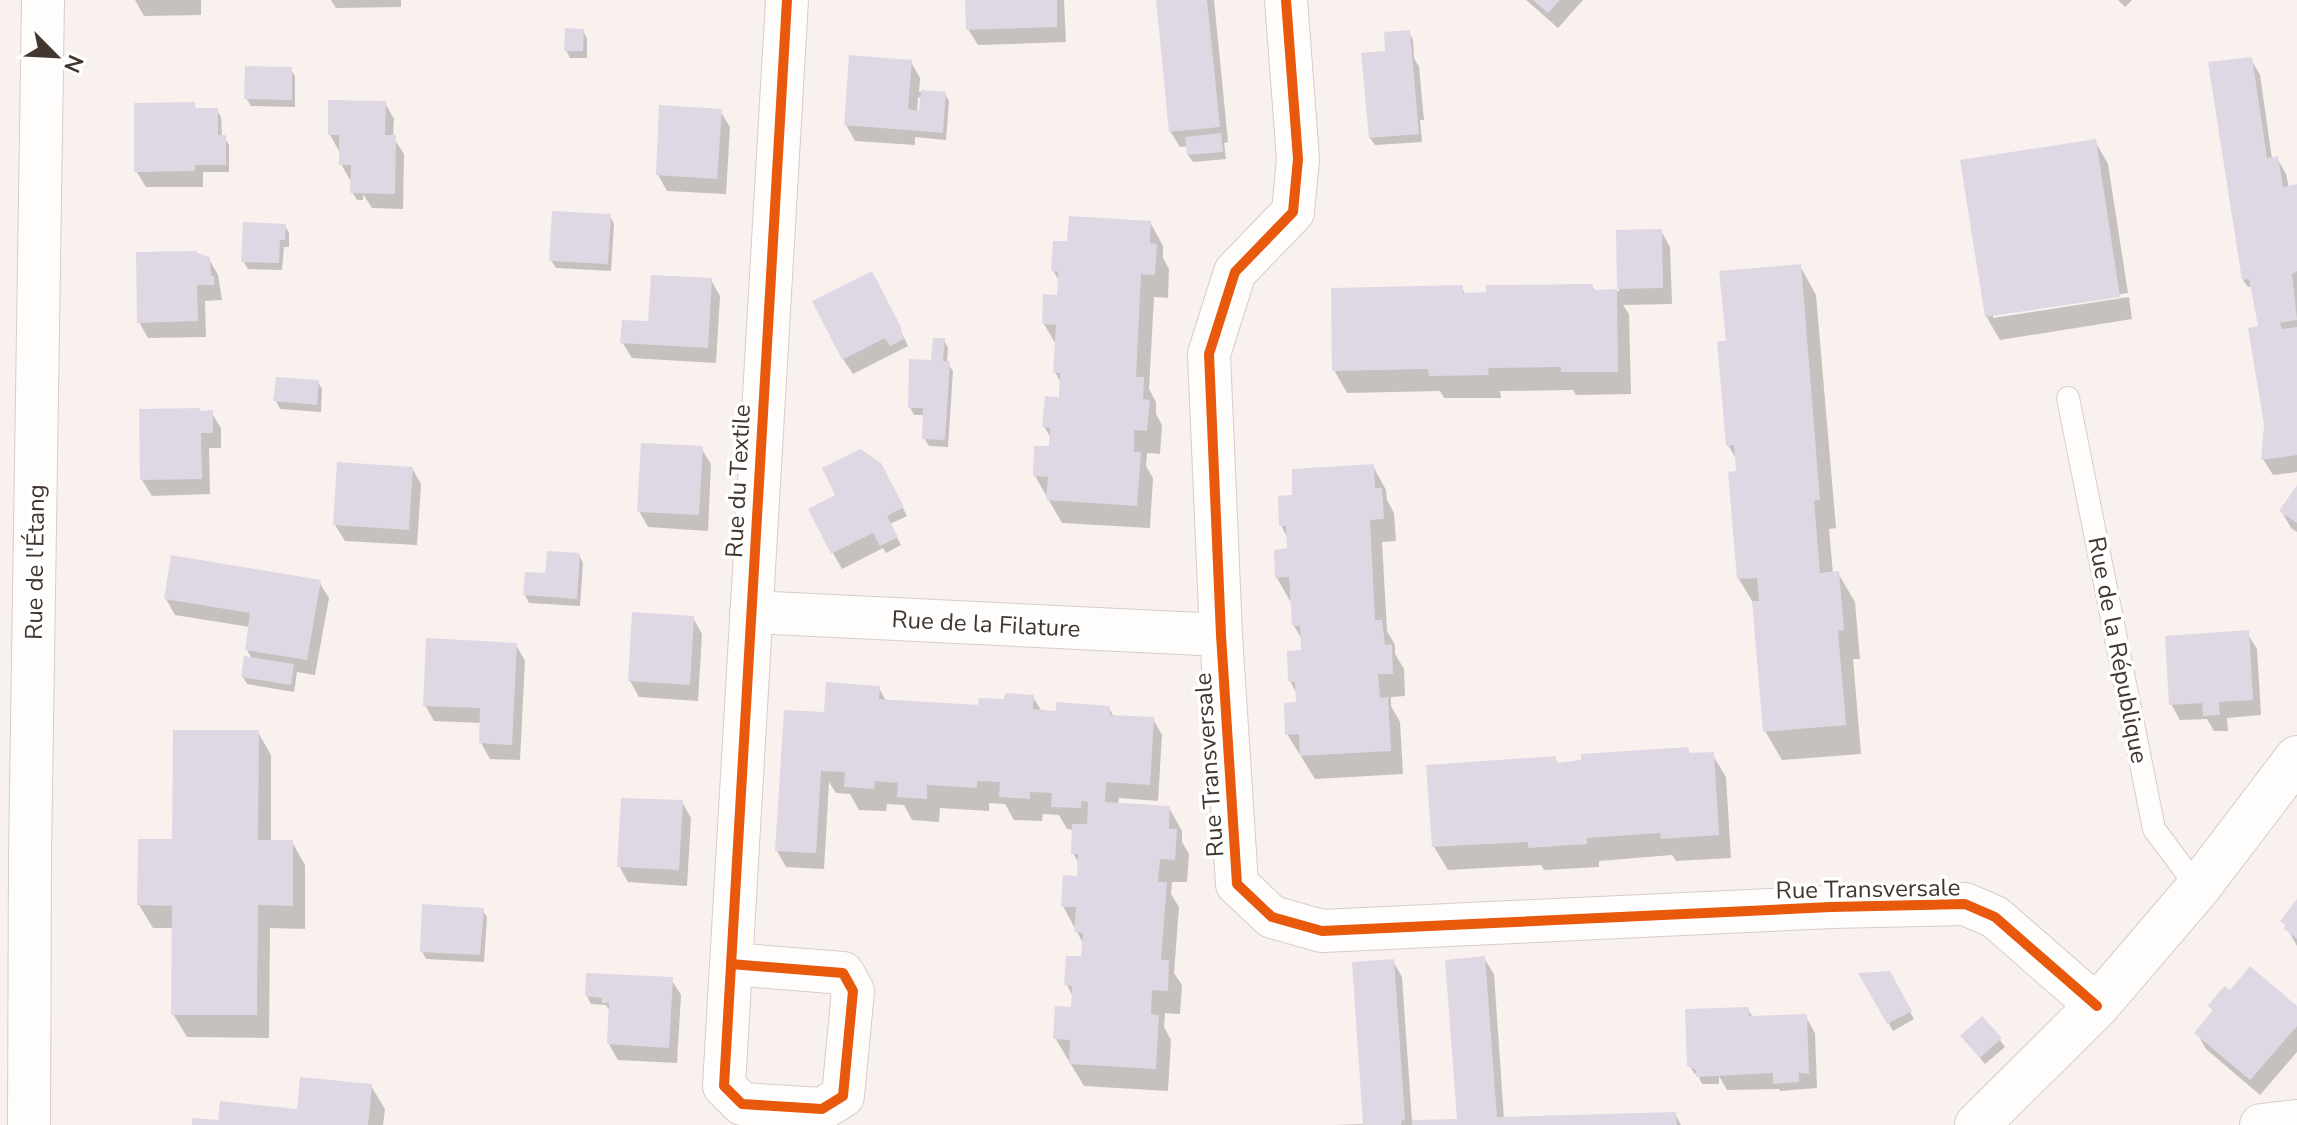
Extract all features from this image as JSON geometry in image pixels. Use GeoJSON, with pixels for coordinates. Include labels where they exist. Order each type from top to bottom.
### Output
{"type":"FeatureCollection","features":[{"type":"Feature","properties":{"kind":"main road"},"geometry":{"type":"LineString","coordinates":[[1981,1124],[2097,1006],[2198,888],[2297,758]]}},
{"type":"Feature","properties":{"kind":"street","name":"Rue de l'Étang"},"geometry":{"type":"LineString","coordinates":[[29,1125],[16,805],[43,0]]}},
{"type":"Feature","properties":{"kind":"street","name":"Rue du Textile"},"geometry":{"type":"LineString","coordinates":[[731,964],[787,0]]}},
{"type":"Feature","properties":{"kind":"street","name":"Rue Transversale"},"geometry":{"type":"LineString","coordinates":[[1286,0],[1298,159],[1293,212],[1235,272],[1209,354],[1221,635],[1237,884],[1272,917],[1322,931],[1965,904],[1995,917],[2097,1006]]}},
{"type":"Feature","properties":{"kind":"street","name":"Rue de la Filature"},"geometry":{"type":"LineString","coordinates":[[751,612],[1221,635]]}},
{"type":"Feature","properties":{"kind":"street"},"geometry":{"type":"LineString","coordinates":[[2261,1125],[2297,1121]]}},
{"type":"Feature","properties":{"kind":"lane","name":"Rue de la République"},"geometry":{"type":"LineString","coordinates":[[2068,398],[2154,829],[2198,888]]}},
{"type":"Feature","properties":{"kind":"building"},"geometry":{"type":"Polygon","coordinates":[[[965,0],[1057,0],[1057,27],[966,30],[965,0]]]}},
{"type":"Feature","properties":{"kind":"building"},"geometry":{"type":"Polygon","coordinates":[[[1156,0],[1207,0],[1220,127],[1169,132],[1156,0]]]}},
{"type":"Feature","properties":{"kind":"building"},"geometry":{"type":"Polygon","coordinates":[[[1533,0],[1560,0],[1548,13],[1533,0]]]}},
{"type":"Feature","properties":{"kind":"building"},"geometry":{"type":"Polygon","coordinates":[[[565,28],[584,29],[583,51],[564,51],[565,28]]]}},
{"type":"Feature","properties":{"kind":"building"},"geometry":{"type":"Polygon","coordinates":[[[1410,30],[1419,134],[1369,138],[1361,53],[1385,51],[1384,32],[1410,30]]]}},
{"type":"Feature","properties":{"kind":"building"},"geometry":{"type":"Polygon","coordinates":[[[849,55],[912,60],[908,109],[919,111],[921,90],[946,92],[943,133],[844,125],[849,55]]]}},
{"type":"Feature","properties":{"kind":"building"},"geometry":{"type":"Polygon","coordinates":[[[2252,57],[2267,158],[2278,156],[2283,187],[2297,184],[2297,271],[2292,274],[2297,320],[2280,323],[2282,329],[2297,327],[2297,455],[2261,460],[2264,425],[2248,328],[2258,326],[2249,279],[2242,280],[2208,62],[2252,57]]]}},
{"type":"Feature","properties":{"kind":"building"},"geometry":{"type":"Polygon","coordinates":[[[245,66],[292,67],[292,100],[244,99],[245,66]]]}},
{"type":"Feature","properties":{"kind":"building"},"geometry":{"type":"Polygon","coordinates":[[[328,100],[386,101],[385,135],[396,135],[395,194],[350,193],[351,165],[339,165],[339,135],[328,135],[328,100]]]}},
{"type":"Feature","properties":{"kind":"building"},"geometry":{"type":"Polygon","coordinates":[[[195,102],[195,108],[218,108],[218,135],[226,135],[226,165],[195,165],[195,171],[134,172],[134,103],[195,102]]]}},
{"type":"Feature","properties":{"kind":"building"},"geometry":{"type":"Polygon","coordinates":[[[659,105],[722,109],[717,179],[656,175],[659,105]]]}},
{"type":"Feature","properties":{"kind":"building"},"geometry":{"type":"Polygon","coordinates":[[[1221,133],[1223,152],[1187,155],[1185,137],[1221,133]]]}},
{"type":"Feature","properties":{"kind":"building"},"geometry":{"type":"Polygon","coordinates":[[[2096,139],[2120,297],[1985,317],[1960,160],[2096,139]]]}},
{"type":"Feature","properties":{"kind":"building"},"geometry":{"type":"Polygon","coordinates":[[[552,211],[611,214],[608,264],[549,261],[552,211]]]}},
{"type":"Feature","properties":{"kind":"building"},"geometry":{"type":"Polygon","coordinates":[[[1069,216],[1151,221],[1150,243],[1157,244],[1155,275],[1141,274],[1136,377],[1144,377],[1143,399],[1150,400],[1147,431],[1134,430],[1134,452],[1141,452],[1137,506],[1046,500],[1048,477],[1033,476],[1034,446],[1049,446],[1050,428],[1042,427],[1045,396],[1059,397],[1060,373],[1053,373],[1056,325],[1042,324],[1043,294],[1057,295],[1058,272],[1051,271],[1053,241],[1067,241],[1069,216]]]}},
{"type":"Feature","properties":{"kind":"building"},"geometry":{"type":"Polygon","coordinates":[[[243,222],[286,224],[285,240],[280,240],[279,263],[241,262],[243,222]]]}},
{"type":"Feature","properties":{"kind":"building"},"geometry":{"type":"Polygon","coordinates":[[[1662,229],[1663,288],[1617,289],[1616,230],[1662,229]]]}},
{"type":"Feature","properties":{"kind":"building"},"geometry":{"type":"Polygon","coordinates":[[[197,251],[210,257],[211,276],[214,276],[214,285],[197,285],[198,321],[137,323],[136,252],[197,251]]]}},
{"type":"Feature","properties":{"kind":"building"},"geometry":{"type":"Polygon","coordinates":[[[1801,264],[1820,500],[1814,501],[1820,573],[1839,571],[1844,630],[1838,631],[1846,725],[1763,732],[1752,601],[1759,601],[1757,578],[1737,579],[1728,472],[1736,471],[1734,445],[1726,446],[1717,341],[1726,341],[1719,271],[1801,264]]]}},
{"type":"Feature","properties":{"kind":"building"},"geometry":{"type":"Polygon","coordinates":[[[872,271],[902,329],[904,339],[890,346],[885,338],[842,360],[812,301],[872,271]]]}},
{"type":"Feature","properties":{"kind":"building"},"geometry":{"type":"Polygon","coordinates":[[[651,275],[712,278],[708,348],[620,343],[622,320],[648,321],[651,275]]]}},
{"type":"Feature","properties":{"kind":"building"},"geometry":{"type":"Polygon","coordinates":[[[1593,284],[1593,290],[1617,289],[1618,372],[1561,372],[1561,367],[1488,368],[1489,375],[1429,376],[1428,369],[1332,371],[1331,288],[1463,285],[1463,293],[1486,292],[1486,285],[1593,284]]]}},
{"type":"Feature","properties":{"kind":"building"},"geometry":{"type":"Polygon","coordinates":[[[933,338],[945,338],[943,361],[950,361],[945,440],[922,439],[923,408],[908,408],[909,359],[931,360],[933,338]]]}},
{"type":"Feature","properties":{"kind":"building"},"geometry":{"type":"Polygon","coordinates":[[[276,377],[319,380],[317,405],[273,401],[276,377]]]}},
{"type":"Feature","properties":{"kind":"building"},"geometry":{"type":"Polygon","coordinates":[[[200,408],[200,411],[213,410],[213,433],[201,433],[202,479],[140,480],[139,409],[200,408]]]}},
{"type":"Feature","properties":{"kind":"building"},"geometry":{"type":"Polygon","coordinates":[[[641,443],[703,446],[699,515],[637,512],[641,443]]]}},
{"type":"Feature","properties":{"kind":"building"},"geometry":{"type":"Polygon","coordinates":[[[860,449],[881,463],[904,507],[887,516],[898,537],[880,546],[873,533],[831,554],[808,509],[835,495],[822,468],[860,449]]]}},
{"type":"Feature","properties":{"kind":"building"},"geometry":{"type":"Polygon","coordinates":[[[337,462],[413,467],[409,530],[333,525],[337,462]]]}},
{"type":"Feature","properties":{"kind":"building"},"geometry":{"type":"Polygon","coordinates":[[[1374,464],[1375,488],[1382,488],[1384,519],[1370,520],[1375,620],[1382,620],[1385,645],[1392,644],[1393,674],[1378,674],[1380,698],[1388,697],[1391,751],[1300,756],[1299,734],[1285,735],[1284,703],[1296,702],[1295,682],[1288,681],[1287,651],[1301,650],[1300,626],[1292,626],[1289,577],[1275,578],[1274,550],[1287,548],[1286,526],[1279,526],[1278,496],[1292,495],[1292,469],[1374,464]]]}},
{"type":"Feature","properties":{"kind":"building"},"geometry":{"type":"Polygon","coordinates":[[[2297,485],[2297,523],[2279,511],[2297,485]]]}},
{"type":"Feature","properties":{"kind":"building"},"geometry":{"type":"Polygon","coordinates":[[[547,551],[580,553],[577,599],[523,595],[525,572],[545,573],[547,551]]]}},
{"type":"Feature","properties":{"kind":"building"},"geometry":{"type":"Polygon","coordinates":[[[171,555],[321,580],[307,660],[245,650],[250,613],[164,599],[171,555]]]}},
{"type":"Feature","properties":{"kind":"building"},"geometry":{"type":"Polygon","coordinates":[[[632,612],[694,616],[690,685],[628,681],[632,612]]]}},
{"type":"Feature","properties":{"kind":"building"},"geometry":{"type":"Polygon","coordinates":[[[2249,630],[2253,700],[2219,702],[2220,715],[2203,716],[2202,703],[2169,705],[2165,636],[2249,630]]]}},
{"type":"Feature","properties":{"kind":"building"},"geometry":{"type":"Polygon","coordinates":[[[426,638],[517,643],[512,745],[479,743],[480,708],[423,706],[426,638]]]}},
{"type":"Feature","properties":{"kind":"building"},"geometry":{"type":"Polygon","coordinates":[[[244,656],[294,664],[291,685],[241,677],[244,656]]]}},
{"type":"Feature","properties":{"kind":"building"},"geometry":{"type":"Polygon","coordinates":[[[826,682],[880,686],[879,699],[978,705],[979,698],[1004,699],[1005,693],[1034,695],[1033,709],[1056,711],[1056,702],[1110,706],[1110,715],[1154,717],[1150,785],[1106,782],[1105,802],[1170,806],[1169,829],[1177,829],[1175,860],[1160,859],[1158,882],[1167,882],[1161,960],[1169,960],[1168,991],[1152,990],[1151,1014],[1159,1015],[1156,1069],[1069,1064],[1070,1040],[1053,1039],[1055,1006],[1071,1007],[1072,986],[1064,985],[1066,956],[1081,956],[1083,933],[1074,932],[1076,907],[1061,907],[1063,875],[1077,876],[1078,854],[1071,854],[1072,824],[1087,824],[1088,802],[1081,801],[1081,808],[1051,807],[1052,793],[1030,792],[1030,799],[999,797],[1000,782],[977,781],[977,788],[927,785],[927,799],[897,797],[898,783],[875,781],[874,789],[844,787],[845,772],[821,771],[816,853],[775,851],[784,710],[824,712],[826,682]]]}},
{"type":"Feature","properties":{"kind":"building"},"geometry":{"type":"Polygon","coordinates":[[[173,730],[259,730],[258,840],[293,840],[293,906],[258,905],[257,1015],[171,1015],[172,906],[137,905],[138,839],[172,839],[173,730]]]}},
{"type":"Feature","properties":{"kind":"building"},"geometry":{"type":"Polygon","coordinates":[[[1688,747],[1690,753],[1714,752],[1719,835],[1661,839],[1660,833],[1587,838],[1587,844],[1528,848],[1528,842],[1432,847],[1426,765],[1556,756],[1556,763],[1581,760],[1581,754],[1688,747]]]}},
{"type":"Feature","properties":{"kind":"building"},"geometry":{"type":"Polygon","coordinates":[[[621,798],[683,800],[679,870],[617,867],[621,798]]]}},
{"type":"Feature","properties":{"kind":"building"},"geometry":{"type":"Polygon","coordinates":[[[2297,899],[2297,939],[2283,928],[2286,925],[2280,921],[2297,899]]]}},
{"type":"Feature","properties":{"kind":"building"},"geometry":{"type":"Polygon","coordinates":[[[422,904],[484,908],[480,955],[420,952],[422,904]]]}},
{"type":"Feature","properties":{"kind":"building"},"geometry":{"type":"Polygon","coordinates":[[[1485,956],[1497,1117],[1676,1112],[1677,1125],[1412,1125],[1412,1120],[1457,1119],[1445,960],[1485,956]]]}},
{"type":"Feature","properties":{"kind":"building"},"geometry":{"type":"Polygon","coordinates":[[[1394,959],[1405,1119],[1401,1125],[1363,1125],[1352,962],[1394,959]]]}},
{"type":"Feature","properties":{"kind":"building"},"geometry":{"type":"Polygon","coordinates":[[[2250,966],[2297,1006],[2297,1026],[2250,1080],[2194,1033],[2213,1010],[2208,1006],[2218,993],[2225,986],[2230,990],[2250,966]]]}},
{"type":"Feature","properties":{"kind":"building"},"geometry":{"type":"Polygon","coordinates":[[[1890,971],[1912,1011],[1887,1024],[1858,973],[1890,971]]]}},
{"type":"Feature","properties":{"kind":"building"},"geometry":{"type":"Polygon","coordinates":[[[586,973],[673,977],[669,1048],[607,1044],[609,1003],[602,1003],[602,998],[585,996],[586,973]]]}},
{"type":"Feature","properties":{"kind":"building"},"geometry":{"type":"Polygon","coordinates":[[[1749,1007],[1749,1016],[1807,1014],[1809,1074],[1799,1073],[1799,1082],[1773,1084],[1773,1073],[1696,1077],[1696,1070],[1687,1066],[1685,1009],[1749,1007]]]}},
{"type":"Feature","properties":{"kind":"building"},"geometry":{"type":"Polygon","coordinates":[[[1982,1016],[2002,1038],[1980,1058],[1960,1036],[1982,1016]]]}},
{"type":"Feature","properties":{"kind":"building"},"geometry":{"type":"Polygon","coordinates":[[[300,1077],[372,1084],[368,1125],[192,1125],[192,1118],[218,1120],[220,1101],[297,1109],[300,1077]]]}},
{"type":"Feature","properties":{"kind":"cycle path"},"geometry":{"type":"LineString","coordinates":[[731,964],[843,973],[853,991],[843,1096],[822,1109],[742,1104],[724,1086],[787,0]]}},
{"type":"Feature","properties":{"kind":"cycle path"},"geometry":{"type":"LineString","coordinates":[[1286,0],[1298,159],[1293,212],[1235,272],[1209,354],[1221,635],[1237,884],[1272,917],[1322,931],[1831,907],[1965,904],[1995,917],[2097,1006]]}}]}
